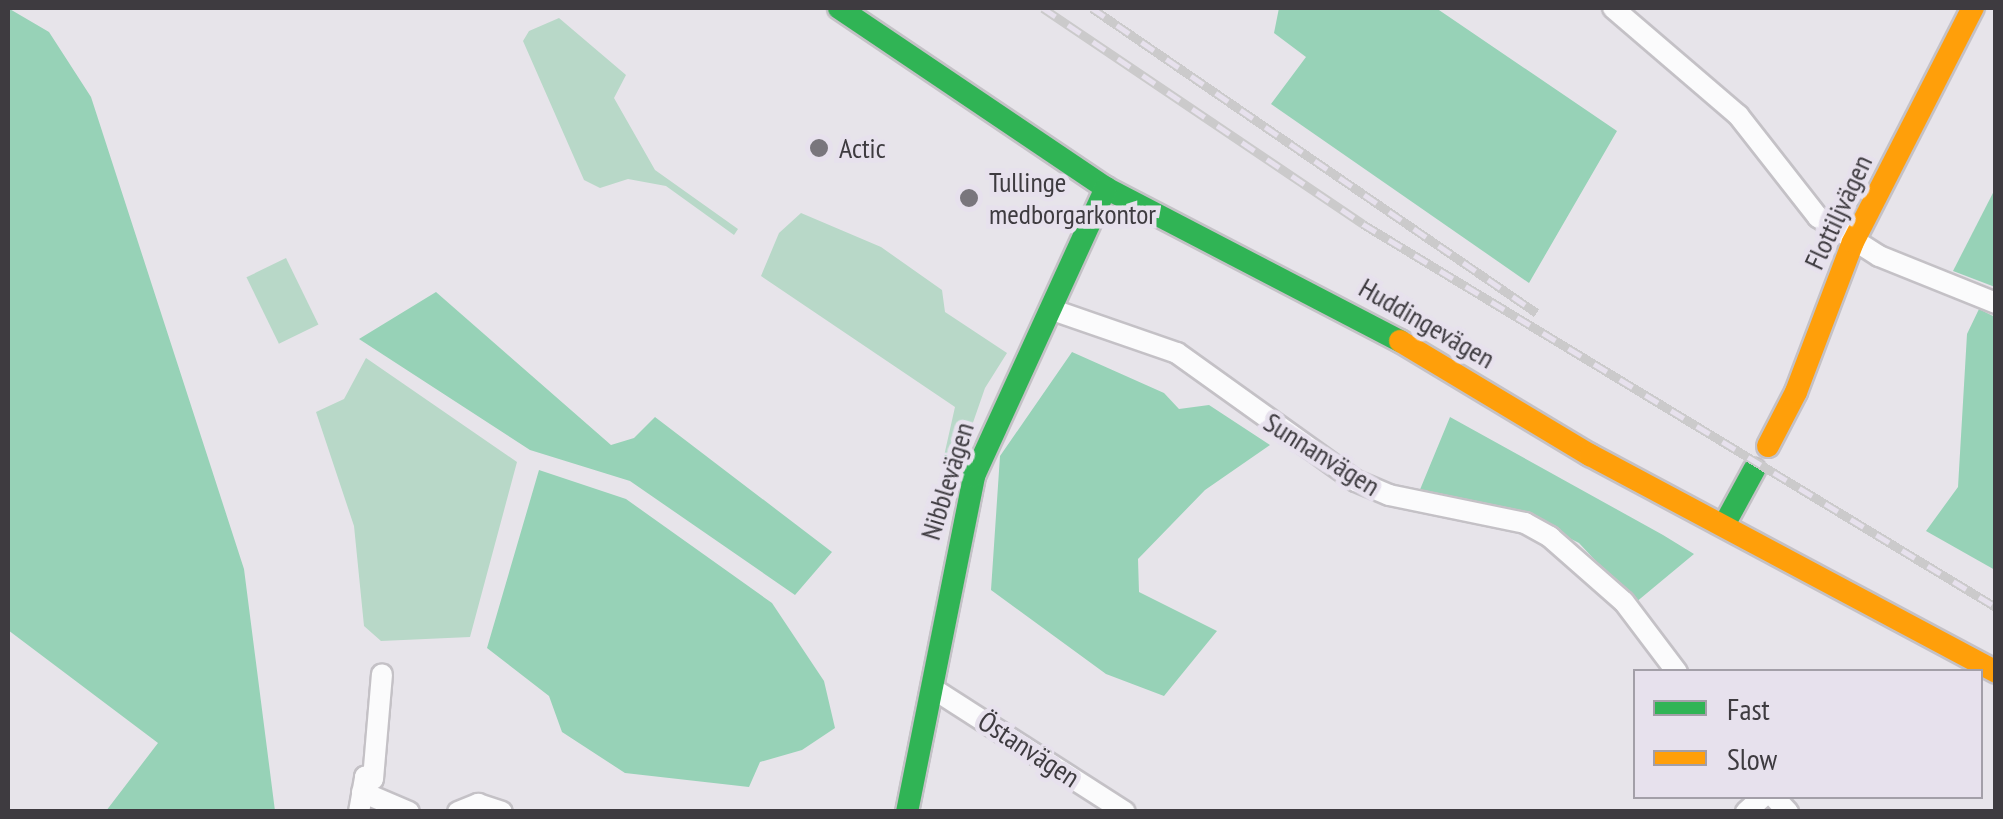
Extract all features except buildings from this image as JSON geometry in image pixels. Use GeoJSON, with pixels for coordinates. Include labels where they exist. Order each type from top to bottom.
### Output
{"type":"FeatureCollection","features":[{"type":"Feature","properties":{"kind":"main road","name":"Huddingevägen"},"geometry":{"type":"LineString","coordinates":[[839,8],[1106,188],[1364,319],[1590,456],[1996,672]]}},
{"type":"Feature","properties":{"kind":"main road","name":"Flottiljvägen"},"geometry":{"type":"LineString","coordinates":[[1768,446],[1796,392],[1853,242],[1973,8]]}},
{"type":"Feature","properties":{"kind":"main road","name":"Nibblevägen"},"geometry":{"type":"LineString","coordinates":[[907,812],[974,476],[1106,188]]}},
{"type":"Feature","properties":{"kind":"main road"},"geometry":{"type":"LineString","coordinates":[[1724,525],[1754,470]]}},
{"type":"Feature","properties":{"kind":"street"},"geometry":{"type":"LineString","coordinates":[[1615,8],[1738,114],[1805,205],[1853,242],[1996,303]]}},
{"type":"Feature","properties":{"kind":"street","name":"Sunnanvägen"},"geometry":{"type":"LineString","coordinates":[[1050,309],[1177,353],[1356,481],[1389,496],[1525,523],[1550,537],[1624,602],[1675,669]]}},
{"type":"Feature","properties":{"kind":"street"},"geometry":{"type":"LineString","coordinates":[[382,674],[373,778],[365,776],[361,802],[410,812]]}},
{"type":"Feature","properties":{"kind":"street","name":"Östanvägen"},"geometry":{"type":"LineString","coordinates":[[932,688],[1125,812]]}},
{"type":"Feature","properties":{"kind":"street"},"geometry":{"type":"LineString","coordinates":[[458,812],[478,804],[502,812]]}},
{"type":"Feature","properties":{"kind":"green space"},"geometry":{"type":"Polygon","coordinates":[[[8,8],[49,32],[91,97],[244,569],[275,811],[106,811],[158,743],[8,630],[8,8]]]}},
{"type":"Feature","properties":{"kind":"green space"},"geometry":{"type":"Polygon","coordinates":[[[1279,8],[1436,8],[1617,131],[1529,283],[1271,104],[1306,57],[1274,33],[1279,8]]]}},
{"type":"Feature","properties":{"kind":"green space"},"geometry":{"type":"Polygon","coordinates":[[[559,18],[626,75],[614,98],[655,170],[738,229],[734,235],[666,186],[628,179],[600,188],[584,180],[523,41],[529,31],[559,18]]]}},
{"type":"Feature","properties":{"kind":"green space"},"geometry":{"type":"Polygon","coordinates":[[[1995,189],[1995,287],[1953,271],[1995,189]]]}},
{"type":"Feature","properties":{"kind":"green space"},"geometry":{"type":"Polygon","coordinates":[[[801,213],[881,247],[942,290],[945,312],[1007,353],[985,388],[960,460],[944,456],[955,407],[761,276],[779,233],[801,213]]]}},
{"type":"Feature","properties":{"kind":"green space"},"geometry":{"type":"Polygon","coordinates":[[[286,258],[318,325],[279,344],[246,277],[286,258]]]}},
{"type":"Feature","properties":{"kind":"green space"},"geometry":{"type":"Polygon","coordinates":[[[436,292],[611,445],[634,438],[655,417],[832,552],[795,595],[630,481],[530,450],[359,339],[436,292]]]}},
{"type":"Feature","properties":{"kind":"green space"},"geometry":{"type":"Polygon","coordinates":[[[1979,309],[1995,317],[1995,570],[1926,531],[1958,487],[1967,334],[1979,309]]]}},
{"type":"Feature","properties":{"kind":"green space"},"geometry":{"type":"Polygon","coordinates":[[[1072,352],[1164,393],[1179,409],[1209,405],[1270,445],[1205,490],[1138,559],[1139,592],[1217,631],[1164,696],[1106,674],[991,590],[1000,456],[1072,352]]]}},
{"type":"Feature","properties":{"kind":"green space"},"geometry":{"type":"Polygon","coordinates":[[[366,358],[517,462],[470,637],[381,641],[364,626],[354,526],[316,412],[344,399],[366,358]]]}},
{"type":"Feature","properties":{"kind":"green space"},"geometry":{"type":"Polygon","coordinates":[[[1450,417],[1694,554],[1635,603],[1579,543],[1523,515],[1419,492],[1450,417]]]}},
{"type":"Feature","properties":{"kind":"green space"},"geometry":{"type":"Polygon","coordinates":[[[539,470],[626,499],[772,603],[824,681],[835,728],[802,750],[760,762],[749,787],[625,773],[562,732],[549,696],[487,648],[539,470]]]}},
{"type":"Feature","properties":{"kind":"railway"},"geometry":{"type":"LineString","coordinates":[[1043,8],[1363,224],[1996,607]]}},
{"type":"Feature","properties":{"kind":"railway"},"geometry":{"type":"LineString","coordinates":[[1092,8],[1537,313]]}},
{"type":"Feature","properties":{"kind":"traffic: fast"},"geometry":{"type":"LineString","coordinates":[[839,8],[1106,188],[1400,341]]}},
{"type":"Feature","properties":{"kind":"traffic: fast"},"geometry":{"type":"LineString","coordinates":[[907,812],[974,476],[1106,188]]}},
{"type":"Feature","properties":{"kind":"traffic: fast"},"geometry":{"type":"LineString","coordinates":[[1724,525],[1754,470]]}},
{"type":"Feature","properties":{"kind":"traffic: slow"},"geometry":{"type":"LineString","coordinates":[[1768,446],[1796,392],[1853,242],[1973,8]]}},
{"type":"Feature","properties":{"kind":"traffic: slow"},"geometry":{"type":"LineString","coordinates":[[1400,341],[1590,455],[1996,672]]}},
{"type":"Feature","properties":{"kind":"place","name":"Actic"},"geometry":{"type":"Point","coordinates":[819,148]}},
{"type":"Feature","properties":{"kind":"place","name":"Tullinge medborgarkontor"},"geometry":{"type":"Point","coordinates":[969,198]}}]}
